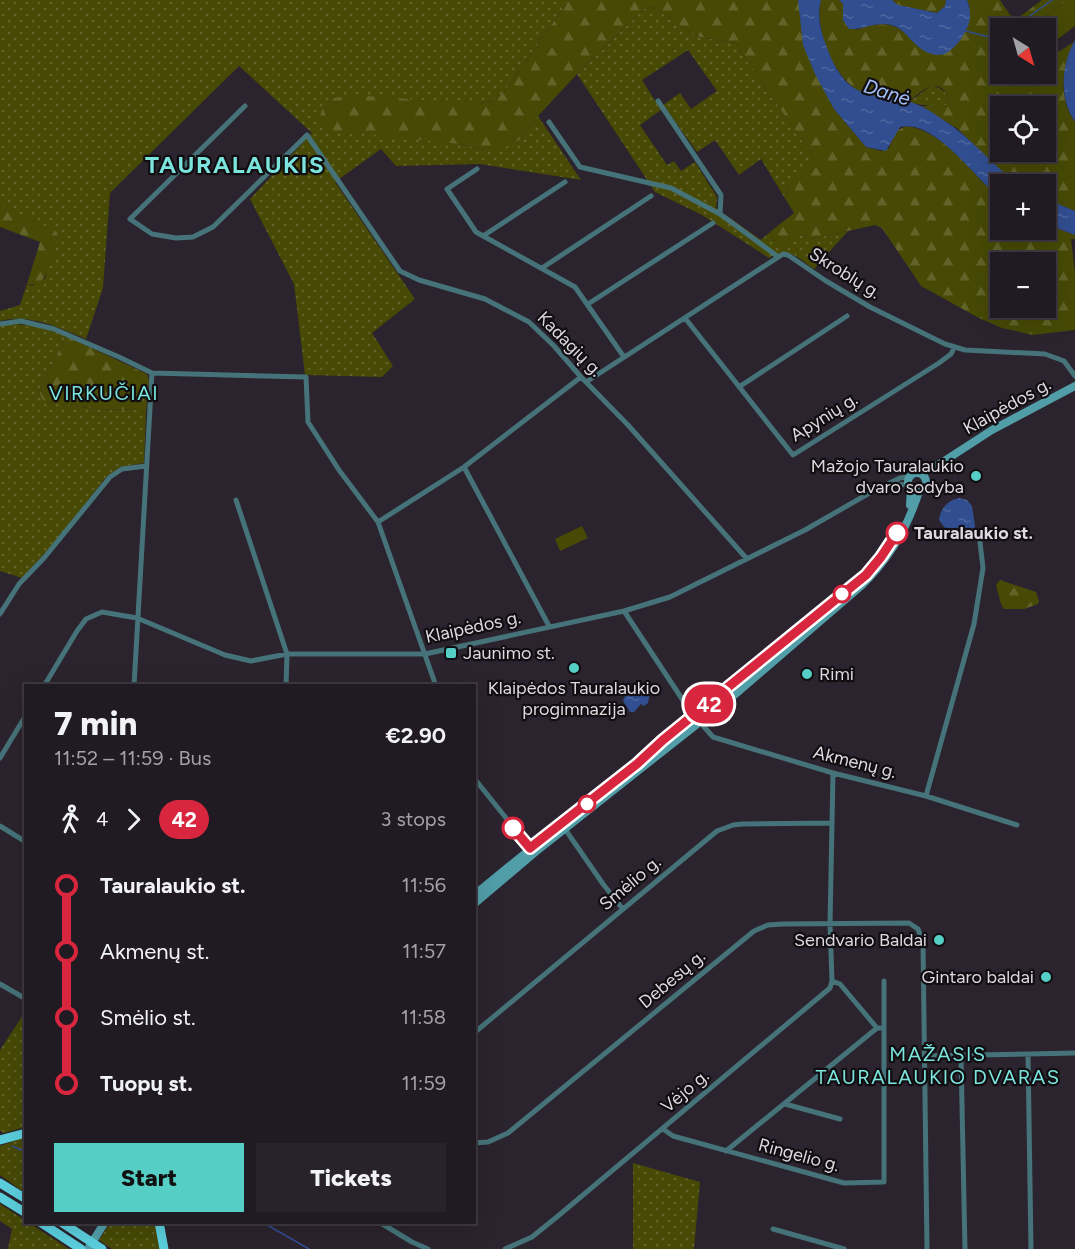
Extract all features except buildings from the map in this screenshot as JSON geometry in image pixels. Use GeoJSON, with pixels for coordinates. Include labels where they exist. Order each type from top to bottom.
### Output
{"type":"FeatureCollection","features":[{"type":"Feature","properties":{"kind":"highway"},"geometry":{"type":"LineString","coordinates":[[0,1141],[24,1134]]}},
{"type":"Feature","properties":{"kind":"highway"},"geometry":{"type":"LineString","coordinates":[[2,1183],[24,1198]]}},
{"type":"Feature","properties":{"kind":"highway"},"geometry":{"type":"LineString","coordinates":[[0,1197],[24,1212]]}},
{"type":"Feature","properties":{"kind":"highway"},"geometry":{"type":"LineString","coordinates":[[43,1224],[81,1249]]}},
{"type":"Feature","properties":{"kind":"highway"},"geometry":{"type":"LineString","coordinates":[[64,1224],[102,1249]]}},
{"type":"Feature","properties":{"kind":"highway"},"geometry":{"type":"LineString","coordinates":[[159,1224],[164,1249]]}},
{"type":"Feature","properties":{"kind":"main road","name":"Klaipėdos g."},"geometry":{"type":"LineString","coordinates":[[938,465],[992,430],[1075,386]]}},
{"type":"Feature","properties":{"kind":"main road"},"geometry":{"type":"LineString","coordinates":[[476,902],[866,575],[888,548],[908,512],[913,473],[921,473],[938,465]]}},
{"type":"Feature","properties":{"kind":"main road"},"geometry":{"type":"LineString","coordinates":[[911,485],[924,488],[926,481],[938,465]]}},
{"type":"Feature","properties":{"kind":"main road"},"geometry":{"type":"LineString","coordinates":[[921,473],[926,481]]}},
{"type":"Feature","properties":{"kind":"main road"},"geometry":{"type":"LineString","coordinates":[[476,893],[530,848],[697,719]]}},
{"type":"Feature","properties":{"kind":"main road"},"geometry":{"type":"LineString","coordinates":[[88,1249],[104,1224]]}},
{"type":"Feature","properties":{"kind":"street"},"geometry":{"type":"LineString","coordinates":[[658,101],[721,195],[720,214]]}},
{"type":"Feature","properties":{"kind":"street","name":"Kadagių g."},"geometry":{"type":"LineString","coordinates":[[245,106],[130,219],[152,234],[176,238],[193,237],[213,227],[307,135],[400,272],[419,280],[485,299],[529,322],[628,425],[747,559]]}},
{"type":"Feature","properties":{"kind":"street","name":"Skroblų g."},"geometry":{"type":"LineString","coordinates":[[549,122],[580,168],[670,188],[720,214],[777,256],[788,255],[826,281],[890,318],[954,348],[1045,354],[1064,361],[1075,376]]}},
{"type":"Feature","properties":{"kind":"street"},"geometry":{"type":"LineString","coordinates":[[477,169],[447,189],[476,232],[575,287],[624,357]]}},
{"type":"Feature","properties":{"kind":"street"},"geometry":{"type":"LineString","coordinates":[[483,236],[565,182]]}},
{"type":"Feature","properties":{"kind":"street"},"geometry":{"type":"LineString","coordinates":[[542,268],[651,196]]}},
{"type":"Feature","properties":{"kind":"street"},"geometry":{"type":"LineString","coordinates":[[588,304],[713,223]]}},
{"type":"Feature","properties":{"kind":"street"},"geometry":{"type":"LineString","coordinates":[[586,382],[777,256]]}},
{"type":"Feature","properties":{"kind":"street"},"geometry":{"type":"LineString","coordinates":[[739,387],[847,316]]}},
{"type":"Feature","properties":{"kind":"street","name":"Apynių g."},"geometry":{"type":"LineString","coordinates":[[685,318],[793,454],[939,363],[951,354],[954,348]]}},
{"type":"Feature","properties":{"kind":"street"},"geometry":{"type":"LineString","coordinates":[[0,324],[21,321],[54,328],[152,374],[306,376],[308,422],[339,470],[378,522],[435,684]]}},
{"type":"Feature","properties":{"kind":"street"},"geometry":{"type":"LineString","coordinates":[[134,684],[152,374]]}},
{"type":"Feature","properties":{"kind":"street"},"geometry":{"type":"LineString","coordinates":[[378,522],[464,466],[525,422],[581,377]]}},
{"type":"Feature","properties":{"kind":"street"},"geometry":{"type":"LineString","coordinates":[[0,614],[2,606],[19,584],[51,550],[110,477],[122,469],[146,466]]}},
{"type":"Feature","properties":{"kind":"street"},"geometry":{"type":"LineString","coordinates":[[464,466],[549,626]]}},
{"type":"Feature","properties":{"kind":"street","name":"Klaipėdos g."},"geometry":{"type":"LineString","coordinates":[[45,684],[76,631],[86,619],[102,612],[137,618],[225,655],[242,660],[257,660],[287,654],[425,654],[624,611],[670,597],[806,531],[855,501],[900,478],[911,485]]}},
{"type":"Feature","properties":{"kind":"street"},"geometry":{"type":"LineString","coordinates":[[236,500],[287,654],[286,684]]}},
{"type":"Feature","properties":{"kind":"street"},"geometry":{"type":"LineString","coordinates":[[926,796],[974,624],[983,568],[980,542]]}},
{"type":"Feature","properties":{"kind":"street","name":"Akmenų g."},"geometry":{"type":"LineString","coordinates":[[624,611],[708,734],[726,742],[926,796],[1017,825]]}},
{"type":"Feature","properties":{"kind":"street"},"geometry":{"type":"LineString","coordinates":[[0,758],[24,718]]}},
{"type":"Feature","properties":{"kind":"street"},"geometry":{"type":"LineString","coordinates":[[833,772],[832,981],[840,984],[877,1028]]}},
{"type":"Feature","properties":{"kind":"street"},"geometry":{"type":"LineString","coordinates":[[476,780],[530,848]]}},
{"type":"Feature","properties":{"kind":"street","name":"Smėlio g."},"geometry":{"type":"LineString","coordinates":[[476,1031],[711,835],[725,827],[742,824],[831,823]]}},
{"type":"Feature","properties":{"kind":"street"},"geometry":{"type":"LineString","coordinates":[[0,826],[24,841]]}},
{"type":"Feature","properties":{"kind":"street"},"geometry":{"type":"LineString","coordinates":[[565,829],[622,908]]}},
{"type":"Feature","properties":{"kind":"street","name":"Debesų g."},"geometry":{"type":"LineString","coordinates":[[476,1143],[488,1142],[508,1133],[754,931],[775,924],[909,923],[918,929],[922,942],[924,1056]]}},
{"type":"Feature","properties":{"kind":"street","name":"Vėjo g."},"geometry":{"type":"LineString","coordinates":[[505,1249],[532,1237],[827,992],[832,981]]}},
{"type":"Feature","properties":{"kind":"street"},"geometry":{"type":"LineString","coordinates":[[726,1151],[877,1028],[885,1028],[884,981]]}},
{"type":"Feature","properties":{"kind":"street"},"geometry":{"type":"LineString","coordinates":[[0,984],[24,998]]}},
{"type":"Feature","properties":{"kind":"street","name":"Ringelio g."},"geometry":{"type":"LineString","coordinates":[[663,1129],[673,1136],[844,1183],[884,1182],[885,1028]]}},
{"type":"Feature","properties":{"kind":"street"},"geometry":{"type":"LineString","coordinates":[[927,1249],[924,1056],[1075,1053]]}},
{"type":"Feature","properties":{"kind":"street"},"geometry":{"type":"LineString","coordinates":[[1028,1054],[1031,1249]]}},
{"type":"Feature","properties":{"kind":"street"},"geometry":{"type":"LineString","coordinates":[[960,1056],[965,1249]]}},
{"type":"Feature","properties":{"kind":"street"},"geometry":{"type":"LineString","coordinates":[[785,1104],[840,1119]]}},
{"type":"Feature","properties":{"kind":"street"},"geometry":{"type":"LineString","coordinates":[[382,1224],[428,1249]]}},
{"type":"Feature","properties":{"kind":"street"},"geometry":{"type":"LineString","coordinates":[[773,1229],[844,1249]]}},
{"type":"Feature","properties":{"kind":"green space"},"geometry":{"type":"Polygon","coordinates":[[[0,0],[569,0],[504,92],[492,101],[480,104],[460,144],[486,150],[521,139],[538,116],[581,180],[480,164],[396,166],[381,149],[335,182],[415,299],[372,333],[393,366],[382,377],[305,375],[294,284],[250,199],[312,133],[239,66],[110,193],[103,288],[86,339],[33,320],[0,321],[0,311],[20,305],[27,284],[33,286],[45,278],[58,237],[0,205],[0,0]]]}},
{"type":"Feature","properties":{"kind":"green space"},"geometry":{"type":"Polygon","coordinates":[[[569,0],[798,0],[834,109],[866,147],[881,151],[889,148],[896,131],[906,126],[934,136],[946,145],[990,189],[990,240],[1056,240],[1056,228],[1075,235],[1075,239],[1071,239],[1075,273],[1075,330],[1033,335],[1002,328],[979,318],[921,286],[882,228],[875,225],[812,239],[802,234],[783,246],[778,245],[770,232],[794,213],[786,200],[787,187],[814,158],[735,43],[700,37],[653,7],[644,9],[577,74],[538,116],[521,139],[506,147],[486,150],[460,144],[328,130],[320,120],[321,112],[329,99],[351,95],[480,104],[492,101],[504,92],[569,0]]]}},
{"type":"Feature","properties":{"kind":"green space"},"geometry":{"type":"Polygon","coordinates":[[[821,0],[839,0],[843,4],[843,20],[856,30],[883,24],[896,27],[908,36],[970,8],[967,0],[1000,0],[1010,15],[1018,18],[990,18],[990,84],[1056,84],[1056,52],[1074,42],[1065,72],[1064,93],[1075,122],[1075,211],[1056,203],[1056,174],[1005,174],[991,162],[1056,162],[1056,96],[990,96],[990,161],[958,129],[921,107],[932,104],[941,107],[946,105],[949,100],[941,88],[936,86],[925,89],[909,102],[877,97],[859,91],[850,84],[834,63],[820,24],[821,0]]]}},
{"type":"Feature","properties":{"kind":"green space"},"geometry":{"type":"Polygon","coordinates":[[[892,0],[946,0],[945,6],[937,13],[898,5],[892,0]]]}},
{"type":"Feature","properties":{"kind":"green space"},"geometry":{"type":"Polygon","coordinates":[[[1042,0],[1068,0],[1043,18],[1018,18],[1042,0]]]}},
{"type":"Feature","properties":{"kind":"green space"},"geometry":{"type":"Polygon","coordinates":[[[1068,0],[1075,0],[1075,26],[1056,40],[1056,18],[1043,18],[1068,0]]]}},
{"type":"Feature","properties":{"kind":"green space"},"geometry":{"type":"Polygon","coordinates":[[[653,7],[700,37],[735,43],[815,159],[787,187],[786,200],[761,159],[739,175],[715,140],[697,152],[663,105],[680,93],[691,109],[717,91],[688,50],[642,80],[661,110],[640,125],[667,165],[674,161],[681,171],[695,162],[717,197],[716,208],[761,240],[770,232],[778,245],[802,234],[812,239],[848,231],[814,269],[788,253],[769,258],[702,215],[655,192],[577,74],[644,9],[653,7]]]}},
{"type":"Feature","properties":{"kind":"green space"},"geometry":{"type":"Polygon","coordinates":[[[931,86],[945,92],[949,100],[946,105],[941,107],[909,102],[931,86]]]}},
{"type":"Feature","properties":{"kind":"green space"},"geometry":{"type":"Polygon","coordinates":[[[0,205],[57,232],[57,245],[52,261],[45,276],[37,285],[27,284],[40,242],[0,227],[0,205]]]}},
{"type":"Feature","properties":{"kind":"green space"},"geometry":{"type":"Polygon","coordinates":[[[17,324],[41,327],[66,336],[39,391],[42,399],[47,402],[95,409],[139,410],[146,413],[144,463],[121,467],[107,476],[55,542],[22,578],[0,571],[0,326],[17,324]]]}},
{"type":"Feature","properties":{"kind":"green space"},"geometry":{"type":"Polygon","coordinates":[[[66,336],[147,374],[149,380],[146,413],[139,410],[95,409],[46,402],[42,399],[39,391],[66,336]]]}},
{"type":"Feature","properties":{"kind":"green space"},"geometry":{"type":"Polygon","coordinates":[[[582,526],[588,538],[560,551],[555,539],[582,526]]]}},
{"type":"Feature","properties":{"kind":"green space"},"geometry":{"type":"Polygon","coordinates":[[[1000,580],[1036,592],[1038,604],[1024,609],[1004,609],[996,585],[1000,580]]]}},
{"type":"Feature","properties":{"kind":"green space"},"geometry":{"type":"Polygon","coordinates":[[[24,1014],[24,1127],[4,1133],[0,1131],[0,1050],[24,1014]]]}},
{"type":"Feature","properties":{"kind":"green space"},"geometry":{"type":"Polygon","coordinates":[[[24,1137],[24,1192],[0,1175],[0,1146],[24,1137]]]}},
{"type":"Feature","properties":{"kind":"green space"},"geometry":{"type":"Polygon","coordinates":[[[633,1163],[700,1182],[694,1249],[633,1249],[633,1163]]]}},
{"type":"Feature","properties":{"kind":"green space"},"geometry":{"type":"Polygon","coordinates":[[[0,1204],[24,1220],[24,1224],[31,1224],[69,1249],[8,1249],[12,1229],[0,1221],[0,1204]]]}},
{"type":"Feature","properties":{"kind":"green space"},"geometry":{"type":"Polygon","coordinates":[[[109,1224],[156,1224],[160,1249],[112,1249],[99,1240],[109,1224]]]}},
{"type":"Feature","properties":{"kind":"water"},"geometry":{"type":"Polygon","coordinates":[[[798,0],[821,0],[819,17],[828,52],[848,83],[866,93],[910,102],[930,111],[962,134],[990,162],[1006,174],[990,174],[990,189],[941,141],[913,127],[900,127],[886,151],[866,147],[834,109],[815,74],[803,45],[798,0]]]}},
{"type":"Feature","properties":{"kind":"water"},"geometry":{"type":"Polygon","coordinates":[[[839,0],[892,0],[898,5],[937,13],[945,6],[946,0],[967,0],[970,20],[957,44],[948,52],[937,55],[922,50],[902,31],[891,25],[880,24],[849,29],[843,20],[843,4],[839,0]]]}},
{"type":"Feature","properties":{"kind":"water"},"geometry":{"type":"Polygon","coordinates":[[[1075,40],[1075,122],[1066,103],[1064,81],[1067,60],[1075,40]]]}},
{"type":"Feature","properties":{"kind":"water"},"geometry":{"type":"Polygon","coordinates":[[[1056,203],[1075,211],[1075,235],[1056,228],[1056,203]]]}},
{"type":"Feature","properties":{"kind":"water"},"geometry":{"type":"Polygon","coordinates":[[[959,498],[967,500],[972,506],[975,529],[970,533],[945,528],[939,520],[945,506],[959,498]]]}},
{"type":"Feature","properties":{"kind":"water"},"geometry":{"type":"Polygon","coordinates":[[[645,685],[651,688],[648,703],[644,706],[641,704],[634,712],[630,712],[623,701],[625,696],[645,685]]]}},
{"type":"Feature","properties":{"kind":"waterway"},"geometry":{"type":"LineString","coordinates":[[1027,18],[1052,0]]}},
{"type":"Feature","properties":{"kind":"waterway"},"geometry":{"type":"LineString","coordinates":[[966,31],[990,37]]}},
{"type":"Feature","properties":{"kind":"waterway"},"geometry":{"type":"LineString","coordinates":[[12,1146],[24,1151]]}},
{"type":"Feature","properties":{"kind":"waterway"},"geometry":{"type":"LineString","coordinates":[[265,1224],[309,1249]]}},
{"type":"Feature","properties":{"kind":"bus line","name":"42"},"geometry":{"type":"LineString","coordinates":[[513,828],[530,848],[637,764],[663,740],[866,575],[897,533]]}},
{"type":"Feature","properties":{"kind":"place","name":"Mažojo Tauralaukio dvaro sodyba"},"geometry":{"type":"Point","coordinates":[976,476]}},
{"type":"Feature","properties":{"kind":"place","name":"Tauralaukio st."},"geometry":{"type":"Point","coordinates":[897,533]}},
{"type":"Feature","properties":{"kind":"place","name":"Jaunimo st."},"geometry":{"type":"Point","coordinates":[451,653]}},
{"type":"Feature","properties":{"kind":"place","name":"Klaipėdos Tauralaukio progimnazija"},"geometry":{"type":"Point","coordinates":[574,668]}},
{"type":"Feature","properties":{"kind":"place","name":"Rimi"},"geometry":{"type":"Point","coordinates":[807,674]}},
{"type":"Feature","properties":{"kind":"place","name":"Sendvario Baldai"},"geometry":{"type":"Point","coordinates":[939,940]}},
{"type":"Feature","properties":{"kind":"place","name":"Gintaro baldai"},"geometry":{"type":"Point","coordinates":[1046,977]}},
{"type":"Feature","properties":{"kind":"district","name":"TAURALAUKIS"},"geometry":{"type":"Point","coordinates":[235,164]}},
{"type":"Feature","properties":{"kind":"district","name":"VIRKUČIAI"},"geometry":{"type":"Point","coordinates":[104,393]}},
{"type":"Feature","properties":{"kind":"district","name":"MAŽASIS TAURALAUKIO DVARAS"},"geometry":{"type":"Point","coordinates":[938,1066]}},
{"type":"Feature","properties":{"kind":"water label","name":"Danė"},"geometry":{"type":"Point","coordinates":[887,92]}}]}
